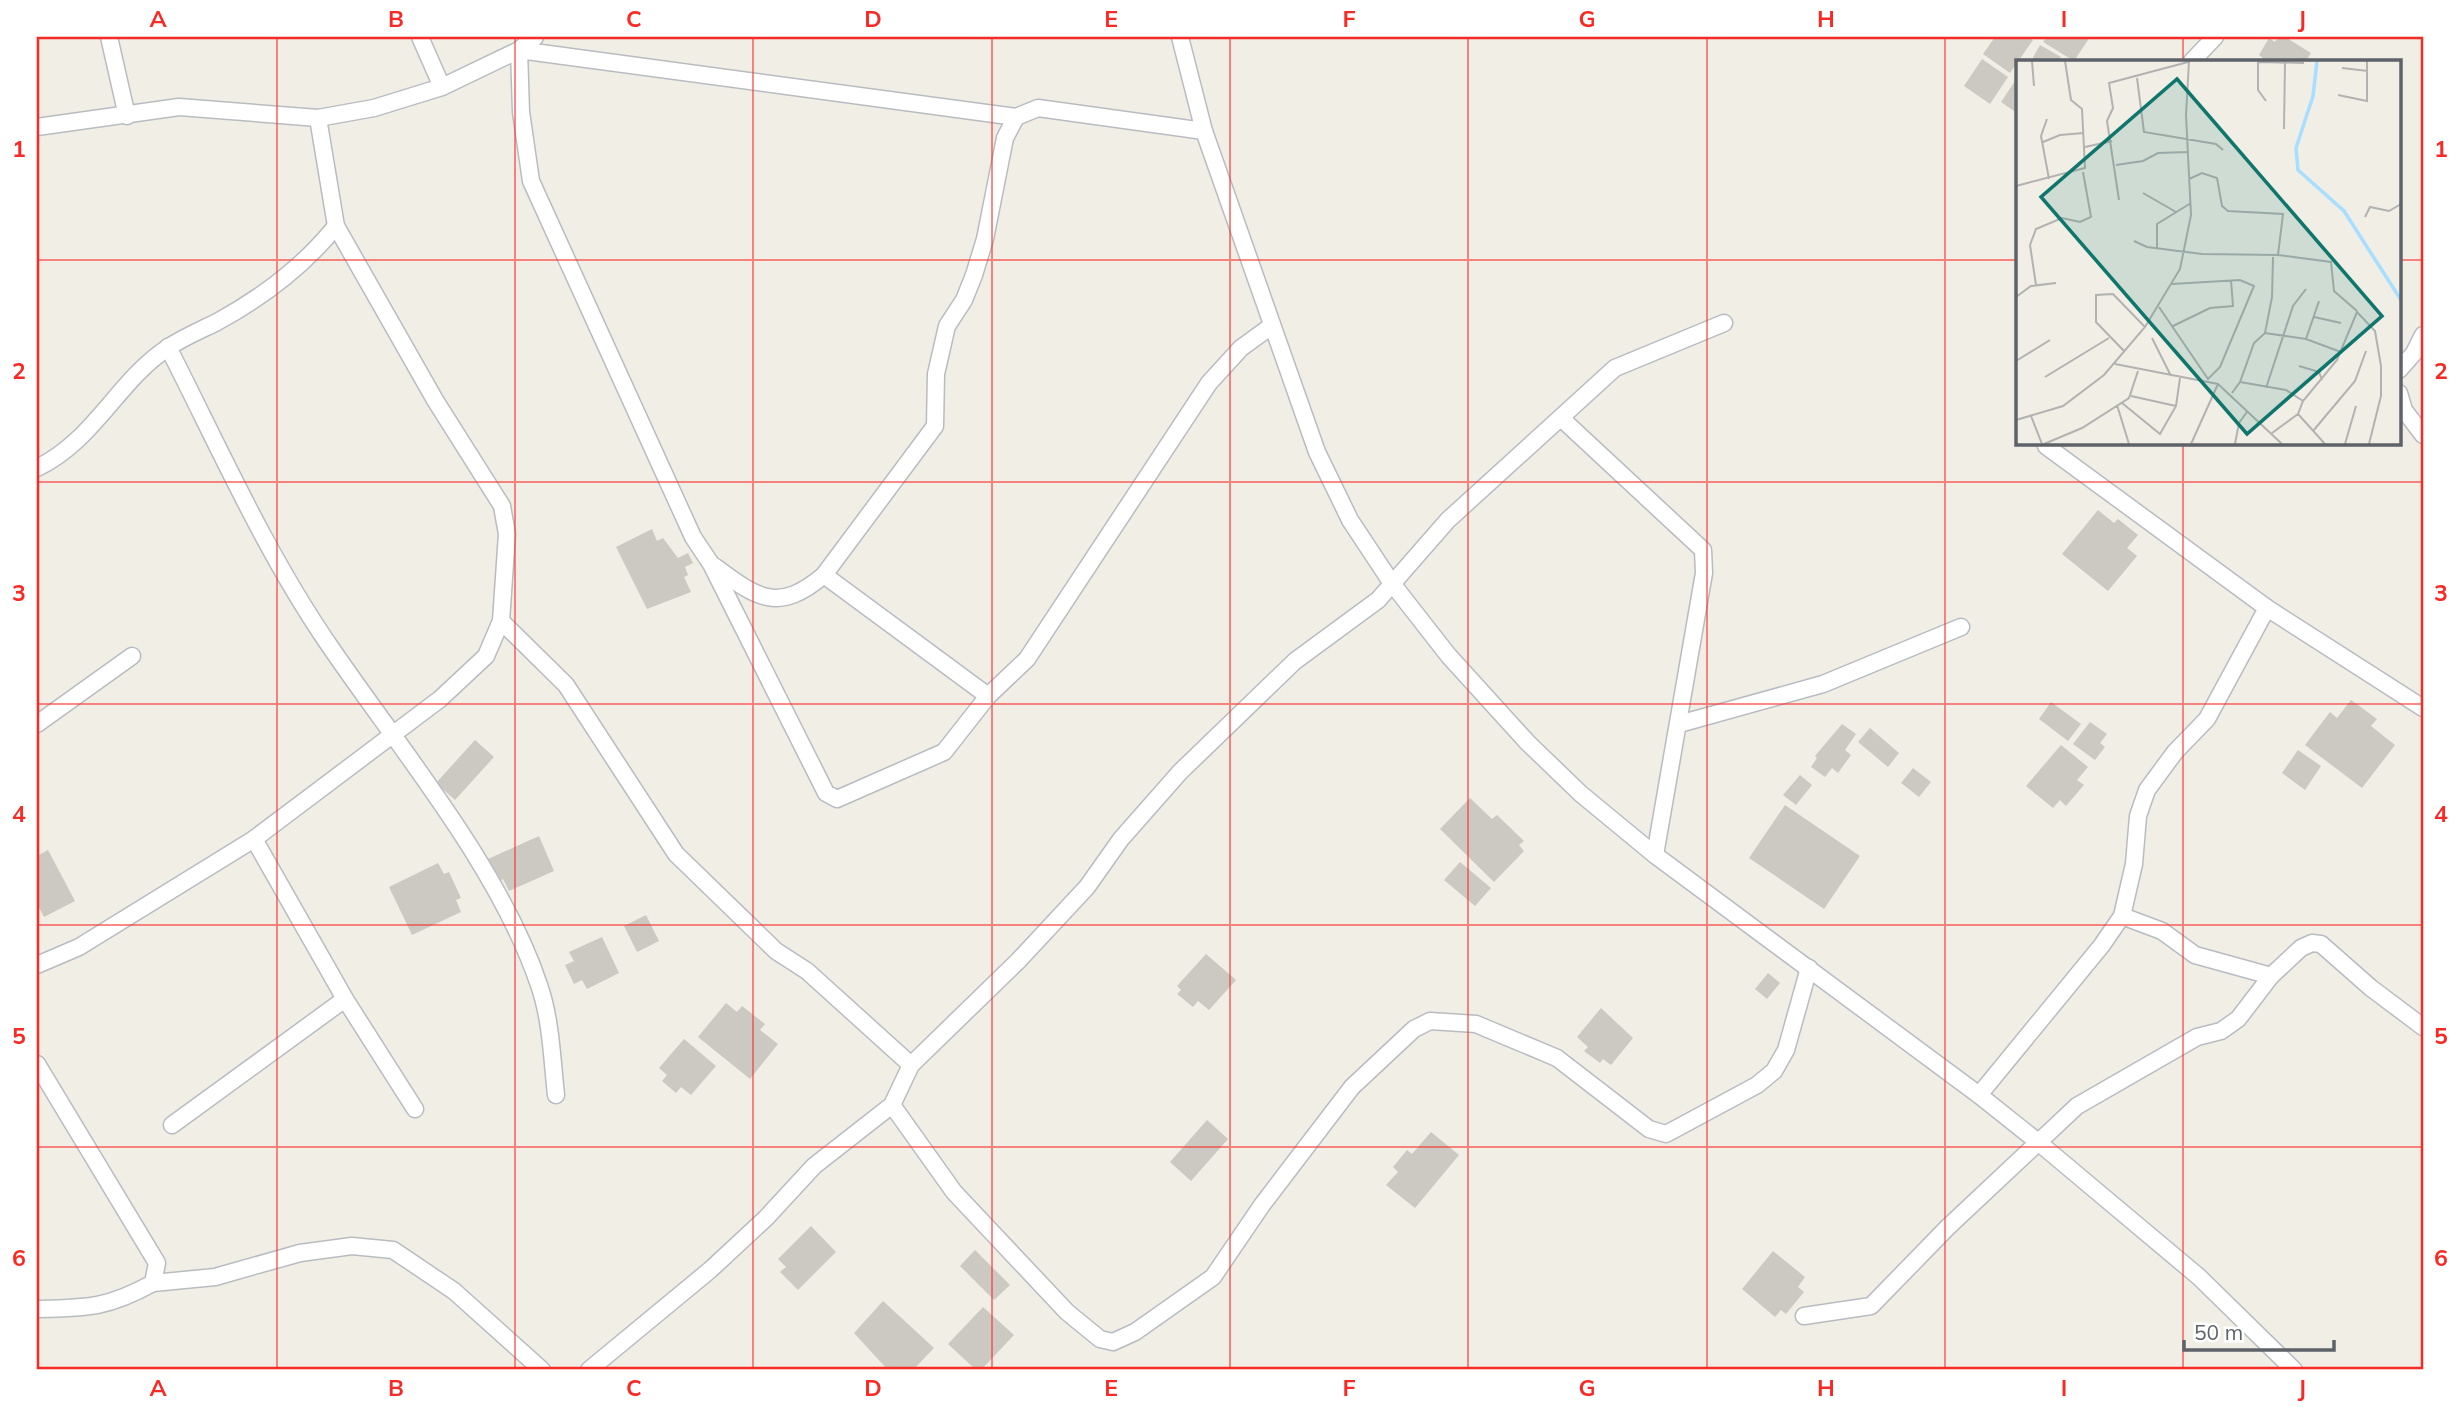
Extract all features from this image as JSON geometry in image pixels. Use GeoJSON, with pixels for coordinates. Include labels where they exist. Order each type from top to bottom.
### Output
{"type":"FeatureCollection","features":[{"type":"Feature","properties":{"kind":"street"},"geometry":{"type":"LineString","coordinates":[[109,37],[127,116]]}},
{"type":"Feature","properties":{"kind":"street"},"geometry":{"type":"LineString","coordinates":[[420,37],[442,87]]}},
{"type":"Feature","properties":{"kind":"street"},"geometry":{"type":"LineString","coordinates":[[37,127],[180,107],[318,118],[374,108],[442,87],[519,50],[535,37]]}},
{"type":"Feature","properties":{"kind":"street"},"geometry":{"type":"LineString","coordinates":[[1180,37],[1204,131],[1270,327],[1317,452],[1350,520],[1391,582],[1448,654],[1528,743],[1581,794],[1655,855],[1979,1095],[2038,1142],[2199,1278],[2294,1370]]}},
{"type":"Feature","properties":{"kind":"street"},"geometry":{"type":"LineString","coordinates":[[2193,60],[2215,37]]}},
{"type":"Feature","properties":{"kind":"street"},"geometry":{"type":"LineString","coordinates":[[519,50],[1016,117],[1038,108],[1204,131]]}},
{"type":"Feature","properties":{"kind":"street"},"geometry":{"type":"LineString","coordinates":[[519,50],[521,112],[531,181],[693,537],[711,564],[827,793],[837,799],[944,752],[988,696],[1027,659],[1209,383],[1241,348],[1270,327]]}},
{"type":"Feature","properties":{"kind":"street"},"geometry":{"type":"LineString","coordinates":[[711,564],[743,587],[762,596],[784,599],[803,592],[824,575],[935,426],[936,374],[947,326],[964,300],[974,275],[985,239],[1005,138],[1016,117]]}},
{"type":"Feature","properties":{"kind":"street"},"geometry":{"type":"LineString","coordinates":[[37,965],[79,947],[254,839],[440,699],[486,656],[501,621],[507,534],[502,506],[435,401],[336,226],[318,118]]}},
{"type":"Feature","properties":{"kind":"street"},"geometry":{"type":"LineString","coordinates":[[37,468],[57,458],[98,422],[135,378],[168,347],[220,320],[289,276],[336,226]]}},
{"type":"Feature","properties":{"kind":"street"},"geometry":{"type":"LineString","coordinates":[[589,1370],[710,1270],[766,1218],[814,1166],[892,1105],[911,1065],[1044,934],[1087,887],[1121,839],[1236,716],[1295,661],[1378,600],[1448,520],[1615,368],[1724,323]]}},
{"type":"Feature","properties":{"kind":"street"},"geometry":{"type":"LineString","coordinates":[[2400,369],[2414,353],[2423,335]]}},
{"type":"Feature","properties":{"kind":"street"},"geometry":{"type":"LineString","coordinates":[[168,347],[266,541],[328,644],[393,732],[477,862],[517,930],[540,986],[556,1095]]}},
{"type":"Feature","properties":{"kind":"street"},"geometry":{"type":"LineString","coordinates":[[2400,396],[2404,410],[2423,435]]}},
{"type":"Feature","properties":{"kind":"street"},"geometry":{"type":"LineString","coordinates":[[1562,419],[1703,550],[1704,573],[1655,855]]}},
{"type":"Feature","properties":{"kind":"street"},"geometry":{"type":"LineString","coordinates":[[2046,446],[2267,608],[2423,707]]}},
{"type":"Feature","properties":{"kind":"street"},"geometry":{"type":"LineString","coordinates":[[824,575],[988,696]]}},
{"type":"Feature","properties":{"kind":"street"},"geometry":{"type":"LineString","coordinates":[[1979,1095],[2102,945],[2122,916],[2134,864],[2138,816],[2147,790],[2175,752],[2207,719],[2267,608]]}},
{"type":"Feature","properties":{"kind":"street"},"geometry":{"type":"LineString","coordinates":[[501,621],[566,685],[676,854],[776,951],[807,971],[911,1065]]}},
{"type":"Feature","properties":{"kind":"street"},"geometry":{"type":"LineString","coordinates":[[1679,724],[1823,684],[1961,626]]}},
{"type":"Feature","properties":{"kind":"street"},"geometry":{"type":"LineString","coordinates":[[37,724],[132,656]]}},
{"type":"Feature","properties":{"kind":"street"},"geometry":{"type":"LineString","coordinates":[[254,839],[345,999],[415,1110]]}},
{"type":"Feature","properties":{"kind":"street"},"geometry":{"type":"LineString","coordinates":[[2122,916],[2162,931],[2195,955],[2271,975]]}},
{"type":"Feature","properties":{"kind":"street"},"geometry":{"type":"LineString","coordinates":[[1804,1316],[1871,1307],[2077,1106],[2197,1037],[2221,1031],[2238,1019],[2271,975],[2301,948],[2312,943],[2322,944],[2371,988],[2423,1027]]}},
{"type":"Feature","properties":{"kind":"street"},"geometry":{"type":"LineString","coordinates":[[892,1105],[954,1192],[1067,1312],[1100,1339],[1113,1342],[1135,1332],[1213,1277],[1262,1205],[1352,1087],[1414,1029],[1430,1021],[1476,1024],[1557,1058],[1649,1129],[1666,1134],[1757,1085],[1774,1071],[1786,1050],[1809,968]]}},
{"type":"Feature","properties":{"kind":"street"},"geometry":{"type":"LineString","coordinates":[[172,1125],[345,999]]}},
{"type":"Feature","properties":{"kind":"street"},"geometry":{"type":"LineString","coordinates":[[37,1064],[157,1263],[153,1283]]}},
{"type":"Feature","properties":{"kind":"street"},"geometry":{"type":"LineString","coordinates":[[37,1309],[96,1307],[122,1300],[153,1283],[215,1277],[300,1253],[352,1246],[393,1250],[454,1292],[542,1370]]}},
{"type":"Feature","properties":{"kind":"building"},"geometry":{"type":"Polygon","coordinates":[[[1995,37],[2029,37],[2033,40],[2019,60],[2016,60],[2010,73],[1983,54],[1995,37]]]}},
{"type":"Feature","properties":{"kind":"building"},"geometry":{"type":"Polygon","coordinates":[[[2047,37],[2090,37],[2075,60],[2043,42],[2047,37]]]}},
{"type":"Feature","properties":{"kind":"building"},"geometry":{"type":"Polygon","coordinates":[[[2278,37],[2285,37],[2311,53],[2307,60],[2264,60],[2259,55],[2269,38],[2275,42],[2278,37]]]}},
{"type":"Feature","properties":{"kind":"building"},"geometry":{"type":"Polygon","coordinates":[[[2040,45],[2061,57],[2059,60],[2032,60],[2040,45]]]}},
{"type":"Feature","properties":{"kind":"building"},"geometry":{"type":"Polygon","coordinates":[[[1982,59],[2008,77],[1990,104],[1964,86],[1982,59]]]}},
{"type":"Feature","properties":{"kind":"building"},"geometry":{"type":"Polygon","coordinates":[[[2016,80],[2016,112],[2001,102],[2016,80]]]}},
{"type":"Feature","properties":{"kind":"building"},"geometry":{"type":"Polygon","coordinates":[[[2098,510],[2114,523],[2118,519],[2138,535],[2127,548],[2137,556],[2108,591],[2062,554],[2098,510]]]}},
{"type":"Feature","properties":{"kind":"building"},"geometry":{"type":"Polygon","coordinates":[[[652,529],[657,541],[663,538],[678,558],[688,553],[693,563],[685,567],[688,575],[684,577],[691,592],[647,609],[616,547],[652,529]]]}},
{"type":"Feature","properties":{"kind":"building"},"geometry":{"type":"Polygon","coordinates":[[[2351,700],[2377,719],[2371,726],[2395,745],[2362,788],[2305,745],[2330,712],[2337,718],[2351,700]]]}},
{"type":"Feature","properties":{"kind":"building"},"geometry":{"type":"Polygon","coordinates":[[[2051,702],[2081,724],[2068,741],[2039,719],[2051,702]]]}},
{"type":"Feature","properties":{"kind":"building"},"geometry":{"type":"Polygon","coordinates":[[[2090,722],[2107,734],[2100,743],[2105,747],[2095,760],[2073,744],[2090,722]]]}},
{"type":"Feature","properties":{"kind":"building"},"geometry":{"type":"Polygon","coordinates":[[[1842,724],[1856,734],[1845,750],[1851,755],[1838,773],[1832,768],[1825,777],[1811,767],[1817,758],[1815,756],[1842,724]]]}},
{"type":"Feature","properties":{"kind":"building"},"geometry":{"type":"Polygon","coordinates":[[[1870,728],[1899,753],[1888,767],[1858,742],[1870,728]]]}},
{"type":"Feature","properties":{"kind":"building"},"geometry":{"type":"Polygon","coordinates":[[[475,740],[494,757],[455,800],[436,783],[475,740]]]}},
{"type":"Feature","properties":{"kind":"building"},"geometry":{"type":"Polygon","coordinates":[[[2061,745],[2088,767],[2077,780],[2084,785],[2066,806],[2060,800],[2053,808],[2026,786],[2061,745]]]}},
{"type":"Feature","properties":{"kind":"building"},"geometry":{"type":"Polygon","coordinates":[[[2298,750],[2321,766],[2305,790],[2282,773],[2298,750]]]}},
{"type":"Feature","properties":{"kind":"building"},"geometry":{"type":"Polygon","coordinates":[[[1913,768],[1931,782],[1919,797],[1901,783],[1913,768]]]}},
{"type":"Feature","properties":{"kind":"building"},"geometry":{"type":"Polygon","coordinates":[[[1800,775],[1812,785],[1796,805],[1783,795],[1800,775]]]}},
{"type":"Feature","properties":{"kind":"building"},"geometry":{"type":"Polygon","coordinates":[[[1470,798],[1492,819],[1497,815],[1524,841],[1519,845],[1524,851],[1494,882],[1440,829],[1470,798]]]}},
{"type":"Feature","properties":{"kind":"building"},"geometry":{"type":"Polygon","coordinates":[[[1785,805],[1860,856],[1824,909],[1749,858],[1785,805]]]}},
{"type":"Feature","properties":{"kind":"building"},"geometry":{"type":"Polygon","coordinates":[[[539,836],[554,871],[509,891],[503,879],[498,882],[488,859],[539,836]]]}},
{"type":"Feature","properties":{"kind":"building"},"geometry":{"type":"Polygon","coordinates":[[[48,850],[75,901],[44,917],[37,904],[37,856],[48,850]]]}},
{"type":"Feature","properties":{"kind":"building"},"geometry":{"type":"Polygon","coordinates":[[[1460,862],[1491,888],[1475,906],[1444,880],[1460,862]]]}},
{"type":"Feature","properties":{"kind":"building"},"geometry":{"type":"Polygon","coordinates":[[[438,863],[444,874],[449,872],[461,898],[456,900],[461,912],[412,935],[389,887],[438,863]]]}},
{"type":"Feature","properties":{"kind":"building"},"geometry":{"type":"Polygon","coordinates":[[[646,915],[659,941],[637,952],[624,926],[646,915]]]}},
{"type":"Feature","properties":{"kind":"building"},"geometry":{"type":"Polygon","coordinates":[[[602,937],[619,973],[587,989],[582,980],[574,984],[565,965],[574,961],[569,952],[602,937]]]}},
{"type":"Feature","properties":{"kind":"building"},"geometry":{"type":"Polygon","coordinates":[[[1206,954],[1236,980],[1209,1010],[1198,1001],[1193,1007],[1177,994],[1181,990],[1177,986],[1206,954]]]}},
{"type":"Feature","properties":{"kind":"building"},"geometry":{"type":"Polygon","coordinates":[[[1768,973],[1780,983],[1767,999],[1755,989],[1768,973]]]}},
{"type":"Feature","properties":{"kind":"building"},"geometry":{"type":"Polygon","coordinates":[[[726,1003],[737,1012],[742,1006],[765,1024],[760,1030],[778,1044],[750,1079],[698,1037],[726,1003]]]}},
{"type":"Feature","properties":{"kind":"building"},"geometry":{"type":"Polygon","coordinates":[[[1601,1008],[1633,1038],[1611,1065],[1603,1059],[1600,1063],[1584,1051],[1588,1047],[1577,1037],[1601,1008]]]}},
{"type":"Feature","properties":{"kind":"building"},"geometry":{"type":"Polygon","coordinates":[[[684,1039],[716,1066],[691,1095],[681,1087],[676,1093],[662,1081],[667,1075],[659,1068],[684,1039]]]}},
{"type":"Feature","properties":{"kind":"building"},"geometry":{"type":"Polygon","coordinates":[[[1207,1120],[1228,1139],[1191,1181],[1170,1162],[1207,1120]]]}},
{"type":"Feature","properties":{"kind":"building"},"geometry":{"type":"Polygon","coordinates":[[[1431,1132],[1459,1155],[1415,1208],[1386,1185],[1398,1172],[1393,1167],[1407,1150],[1412,1154],[1431,1132]]]}},
{"type":"Feature","properties":{"kind":"building"},"geometry":{"type":"Polygon","coordinates":[[[811,1226],[836,1252],[798,1290],[780,1272],[786,1267],[778,1259],[811,1226]]]}},
{"type":"Feature","properties":{"kind":"building"},"geometry":{"type":"Polygon","coordinates":[[[975,1250],[1010,1285],[994,1300],[960,1266],[975,1250]]]}},
{"type":"Feature","properties":{"kind":"building"},"geometry":{"type":"Polygon","coordinates":[[[1773,1251],[1805,1277],[1798,1287],[1804,1292],[1786,1314],[1781,1310],[1775,1317],[1742,1289],[1773,1251]]]}},
{"type":"Feature","properties":{"kind":"building"},"geometry":{"type":"Polygon","coordinates":[[[883,1301],[934,1348],[913,1370],[888,1370],[854,1333],[883,1301]]]}},
{"type":"Feature","properties":{"kind":"building"},"geometry":{"type":"Polygon","coordinates":[[[983,1307],[1014,1335],[981,1370],[976,1370],[948,1344],[983,1307]]]}}]}
